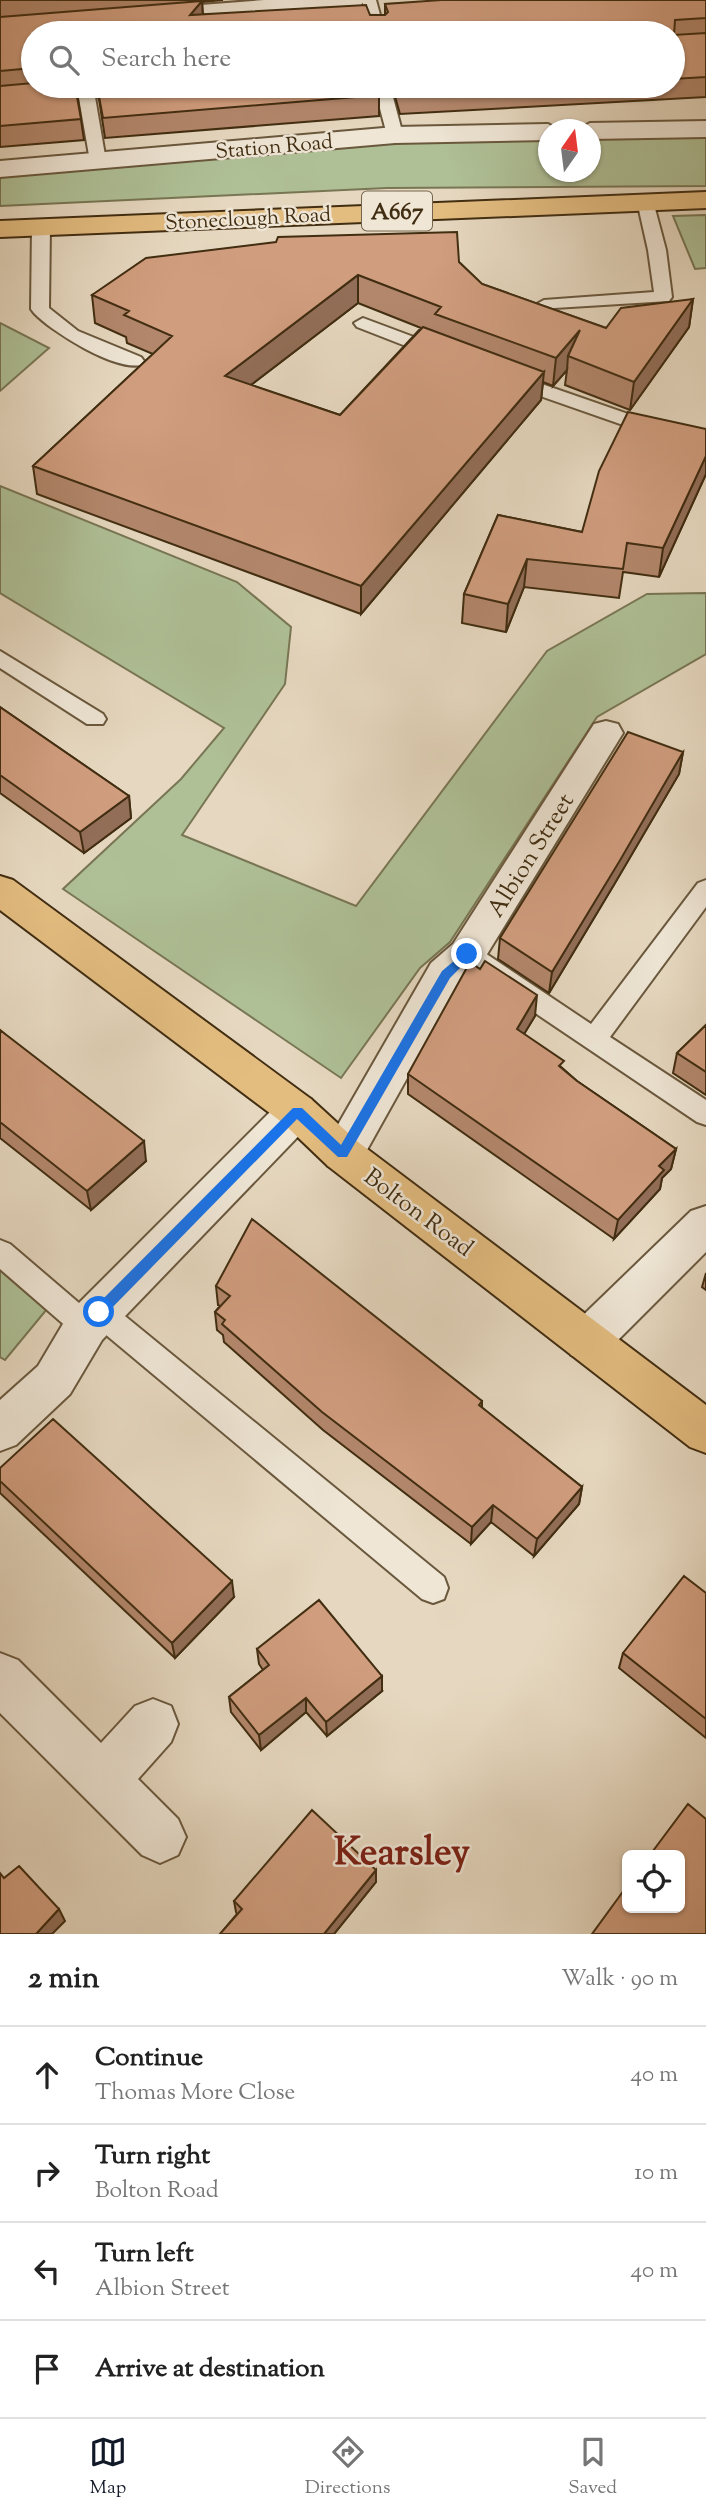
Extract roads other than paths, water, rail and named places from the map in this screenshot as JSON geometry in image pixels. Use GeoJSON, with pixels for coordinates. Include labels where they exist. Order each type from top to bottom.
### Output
{"type":"FeatureCollection","features":[{"type":"Feature","properties":{"kind":"main road","name":"Stoneclough Road"},"geometry":{"type":"LineString","coordinates":[[0,229],[706,200]]}},
{"type":"Feature","properties":{"kind":"main road","name":"Bolton Road"},"geometry":{"type":"LineString","coordinates":[[0,890],[297,1111],[343,1154],[706,1432]]}},
{"type":"Feature","properties":{"kind":"street"},"geometry":{"type":"LineString","coordinates":[[125,18],[339,1]]}},
{"type":"Feature","properties":{"kind":"street"},"geometry":{"type":"LineString","coordinates":[[601,131],[706,129]]}},
{"type":"Feature","properties":{"kind":"street","name":"Station Road"},"geometry":{"type":"LineString","coordinates":[[0,169],[395,135],[538,132]]}},
{"type":"Feature","properties":{"kind":"street","name":"Albion Street"},"geometry":{"type":"LineString","coordinates":[[343,1154],[446,974],[467,954],[606,733]]}},
{"type":"Feature","properties":{"kind":"street"},"geometry":{"type":"LineString","coordinates":[[0,1430],[54,1380],[93,1319],[297,1111]]}},
{"type":"Feature","properties":{"kind":"street"},"geometry":{"type":"LineString","coordinates":[[587,1341],[706,1224]]}},
{"type":"Feature","properties":{"kind":"street"},"geometry":{"type":"LineString","coordinates":[[0,1678],[160,1837]]}},
{"type":"Feature","properties":{"kind":"street"},"geometry":{"type":"LineString","coordinates":[[102,1780],[153,1724]]}},
{"type":"Feature","properties":{"kind":"lane"},"geometry":{"type":"LineString","coordinates":[[369,0],[375,21]]}},
{"type":"Feature","properties":{"kind":"lane"},"geometry":{"type":"LineString","coordinates":[[0,99],[21,98]]}},
{"type":"Feature","properties":{"kind":"lane"},"geometry":{"type":"LineString","coordinates":[[87,98],[98,161]]}},
{"type":"Feature","properties":{"kind":"lane"},"geometry":{"type":"LineString","coordinates":[[385,98],[395,135]]}},
{"type":"Feature","properties":{"kind":"lane"},"geometry":{"type":"LineString","coordinates":[[544,305],[663,297],[657,250],[645,201]]}},
{"type":"Feature","properties":{"kind":"lane"},"geometry":{"type":"LineString","coordinates":[[41,227],[40,309],[54,326],[69,336],[135,361]]}},
{"type":"Feature","properties":{"kind":"lane"},"geometry":{"type":"LineString","coordinates":[[363,323],[454,358]]}},
{"type":"Feature","properties":{"kind":"lane"},"geometry":{"type":"LineString","coordinates":[[493,373],[706,448]]}},
{"type":"Feature","properties":{"kind":"lane"},"geometry":{"type":"LineString","coordinates":[[0,658],[95,719]]}},
{"type":"Feature","properties":{"kind":"lane"},"geometry":{"type":"LineString","coordinates":[[594,1039],[706,889]]}},
{"type":"Feature","properties":{"kind":"lane"},"geometry":{"type":"LineString","coordinates":[[467,954],[706,1114]]}},
{"type":"Feature","properties":{"kind":"lane"},"geometry":{"type":"LineString","coordinates":[[0,1252],[93,1319],[433,1588]]}},
{"type":"Feature","properties":{"kind":"district","name":"Kearsley"},"geometry":{"type":"Point","coordinates":[402,1851]}}]}
